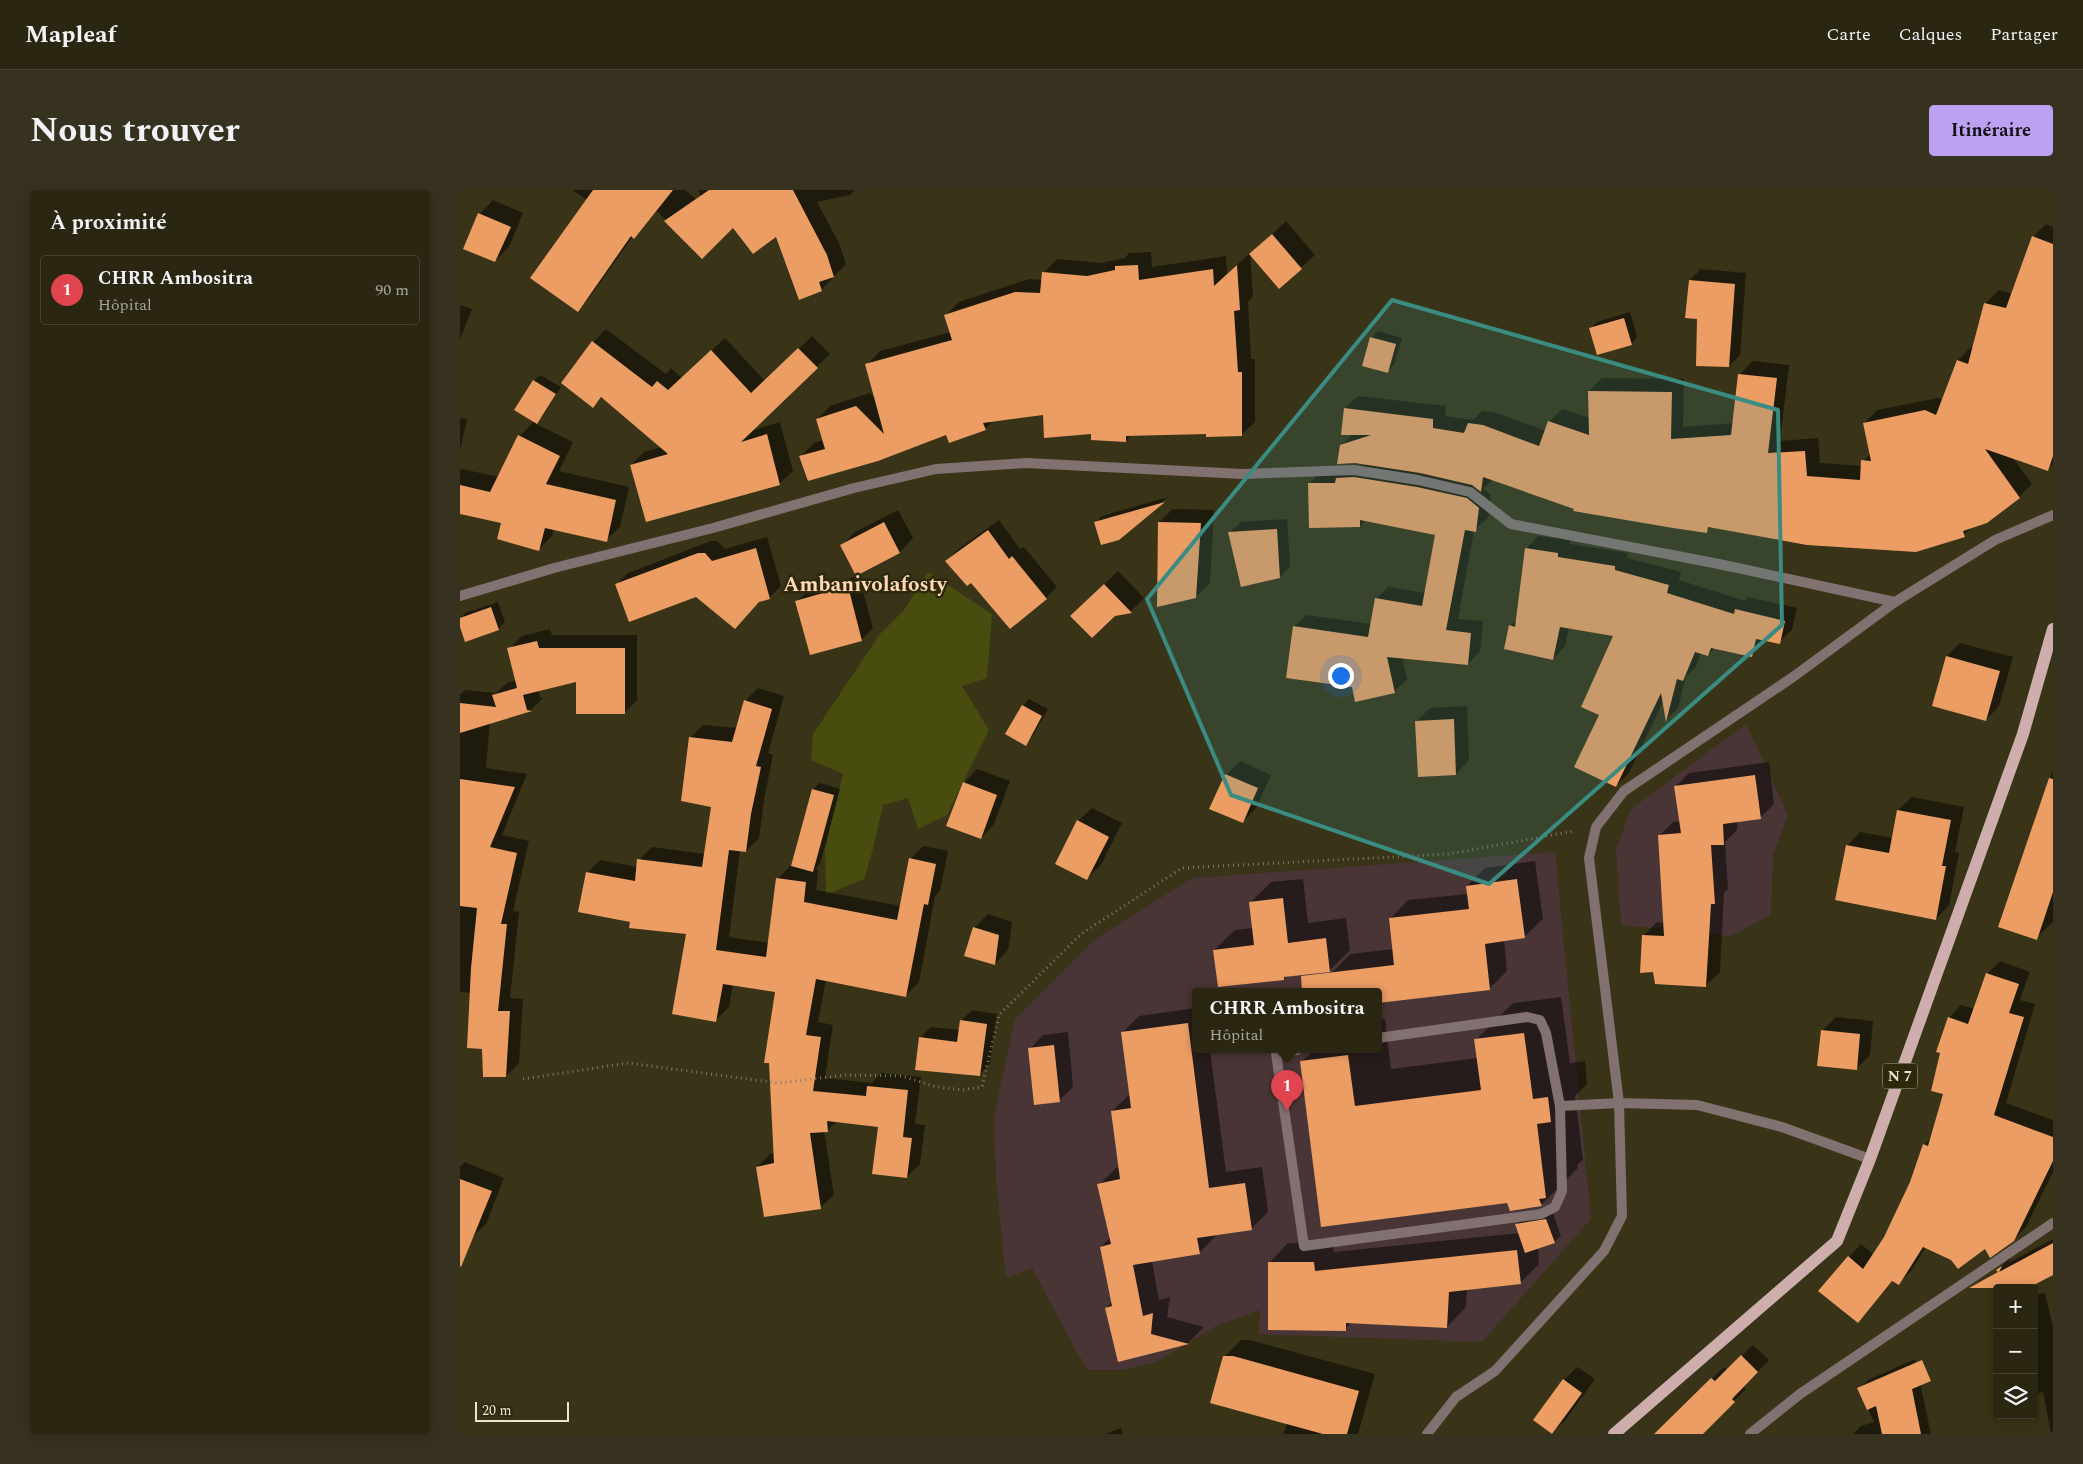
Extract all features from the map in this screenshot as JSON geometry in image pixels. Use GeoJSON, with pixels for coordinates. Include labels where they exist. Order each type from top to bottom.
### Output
{"type":"FeatureCollection","features":[{"type":"Feature","properties":{"kind":"main road","name":"N 7"},"geometry":{"type":"LineString","coordinates":[[1614,1434],[1837,1241],[1870,1159],[2023,734],[2053,629]]}},
{"type":"Feature","properties":{"kind":"street"},"geometry":{"type":"LineString","coordinates":[[460,596],[554,568],[713,528],[872,484],[936,469],[1026,463],[1243,474],[1354,470],[1418,480],[1470,492],[1511,524],[1719,564],[1896,602]]}},
{"type":"Feature","properties":{"kind":"street"},"geometry":{"type":"LineString","coordinates":[[1427,1434],[1456,1397],[1494,1371],[1604,1251],[1622,1216],[1619,1103],[1589,858],[1596,827],[1624,791],[1793,677],[1896,602],[1995,540],[2053,515]]}},
{"type":"Feature","properties":{"kind":"street"},"geometry":{"type":"LineString","coordinates":[[1276,1053],[1304,1246],[1541,1214],[1555,1207],[1562,1191],[1560,1106],[1546,1033],[1540,1020],[1527,1017],[1382,1037]]}},
{"type":"Feature","properties":{"kind":"street"},"geometry":{"type":"LineString","coordinates":[[1560,1106],[1619,1103],[1697,1105],[1782,1127],[1870,1159]]}},
{"type":"Feature","properties":{"kind":"street"},"geometry":{"type":"LineString","coordinates":[[1750,1434],[1800,1394],[2053,1222]]}},
{"type":"Feature","properties":{"kind":"path"},"geometry":{"type":"LineString","coordinates":[[522,1079],[628,1064],[778,1084],[855,1075],[902,1076],[933,1086],[962,1090],[982,1087],[999,1015],[1081,934],[1182,868],[1449,854],[1596,827]]}},
{"type":"Feature","properties":{"kind":"highlighted area"},"geometry":{"type":"Polygon","coordinates":[[[1392,300],[1778,410],[1782,625],[1489,884],[1231,795],[1147,599],[1392,300]]]}},
{"type":"Feature","properties":{"kind":"shaded area"},"geometry":{"type":"Polygon","coordinates":[[[1746,724],[1788,815],[1773,856],[1771,915],[1731,936],[1621,925],[1616,848],[1631,809],[1746,724]]]}},
{"type":"Feature","properties":{"kind":"shaded area"},"geometry":{"type":"Polygon","coordinates":[[[1555,852],[1591,1219],[1482,1342],[1259,1334],[1260,1310],[1216,1326],[1156,1362],[1122,1370],[1088,1370],[1032,1268],[1006,1278],[996,1178],[994,1117],[1015,1019],[1094,940],[1192,878],[1555,852]]]}},
{"type":"Feature","properties":{"kind":"green space"},"geometry":{"type":"Polygon","coordinates":[[[928,572],[992,614],[987,678],[962,686],[989,730],[947,815],[918,829],[908,798],[883,805],[864,879],[826,895],[825,850],[843,774],[811,760],[813,734],[880,634],[904,610],[928,572]]]}},
{"type":"Feature","properties":{"kind":"building"},"geometry":{"type":"Polygon","coordinates":[[[593,190],[673,190],[634,239],[631,236],[578,312],[530,278],[593,190]]]}},
{"type":"Feature","properties":{"kind":"building"},"geometry":{"type":"Polygon","coordinates":[[[709,190],[793,190],[827,255],[834,277],[819,282],[822,291],[799,300],[776,237],[753,254],[733,228],[702,259],[664,221],[709,190]]]}},
{"type":"Feature","properties":{"kind":"building"},"geometry":{"type":"Polygon","coordinates":[[[478,213],[511,227],[495,262],[463,249],[478,213]]]}},
{"type":"Feature","properties":{"kind":"building"},"geometry":{"type":"Polygon","coordinates":[[[1272,234],[1302,269],[1279,289],[1249,254],[1272,234]]]}},
{"type":"Feature","properties":{"kind":"building"},"geometry":{"type":"Polygon","coordinates":[[[2032,236],[2053,244],[2053,456],[2048,471],[1985,449],[2020,498],[1987,523],[1963,531],[1965,537],[1916,552],[1807,545],[1708,527],[1707,533],[1573,511],[1574,509],[1483,477],[1481,492],[1472,485],[1420,473],[1355,463],[1337,464],[1340,445],[1371,435],[1341,435],[1344,408],[1433,419],[1433,428],[1464,433],[1468,423],[1483,425],[1539,446],[1548,421],[1589,435],[1588,391],[1672,392],[1671,439],[1731,435],[1738,374],[1777,378],[1768,453],[1805,451],[1807,476],[1860,480],[1861,460],[1871,461],[1863,423],[1925,410],[1936,415],[1957,360],[1968,364],[1984,303],[2006,308],[2032,236]]]}},
{"type":"Feature","properties":{"kind":"building"},"geometry":{"type":"Polygon","coordinates":[[[1138,265],[1139,280],[1213,269],[1214,286],[1237,265],[1240,310],[1234,311],[1238,372],[1242,372],[1242,436],[1206,437],[1206,434],[1126,436],[1126,442],[1091,440],[1091,434],[1044,438],[1043,415],[983,423],[986,430],[949,443],[946,435],[878,461],[808,481],[799,456],[825,449],[816,419],[856,406],[884,434],[865,364],[952,340],[944,315],[1015,292],[1040,293],[1042,272],[1087,276],[1115,270],[1115,266],[1138,265]]]}},
{"type":"Feature","properties":{"kind":"building"},"geometry":{"type":"Polygon","coordinates":[[[1689,280],[1735,284],[1729,367],[1696,366],[1697,319],[1685,318],[1689,280]]]}},
{"type":"Feature","properties":{"kind":"building"},"geometry":{"type":"Polygon","coordinates":[[[1624,318],[1632,345],[1597,355],[1589,328],[1624,318]]]}},
{"type":"Feature","properties":{"kind":"building"},"geometry":{"type":"Polygon","coordinates":[[[1370,337],[1396,344],[1388,373],[1362,366],[1370,337]]]}},
{"type":"Feature","properties":{"kind":"building"},"geometry":{"type":"Polygon","coordinates":[[[592,341],[652,387],[657,381],[668,390],[711,350],[751,393],[798,348],[818,368],[741,442],[767,434],[780,485],[646,522],[630,465],[668,454],[601,397],[593,408],[561,383],[592,341]]]}},
{"type":"Feature","properties":{"kind":"building"},"geometry":{"type":"Polygon","coordinates":[[[533,380],[556,394],[537,424],[514,410],[533,380]]]}},
{"type":"Feature","properties":{"kind":"building"},"geometry":{"type":"Polygon","coordinates":[[[518,435],[560,456],[546,484],[616,500],[607,542],[545,528],[539,551],[497,539],[501,523],[460,514],[460,485],[490,492],[518,435]]]}},
{"type":"Feature","properties":{"kind":"building"},"geometry":{"type":"Polygon","coordinates":[[[1354,477],[1417,487],[1467,498],[1479,508],[1476,532],[1465,530],[1446,630],[1471,633],[1468,665],[1387,657],[1395,693],[1355,702],[1352,687],[1286,678],[1293,626],[1368,637],[1375,598],[1422,606],[1435,535],[1360,520],[1360,527],[1309,528],[1308,483],[1335,483],[1336,478],[1354,477]]]}},
{"type":"Feature","properties":{"kind":"building"},"geometry":{"type":"Polygon","coordinates":[[[1165,502],[1119,540],[1101,545],[1094,522],[1165,502]]]}},
{"type":"Feature","properties":{"kind":"building"},"geometry":{"type":"Polygon","coordinates":[[[884,522],[900,553],[856,576],[840,545],[884,522]]]}},
{"type":"Feature","properties":{"kind":"building"},"geometry":{"type":"Polygon","coordinates":[[[1158,522],[1201,523],[1196,598],[1157,607],[1158,522]]]}},
{"type":"Feature","properties":{"kind":"building"},"geometry":{"type":"Polygon","coordinates":[[[1277,529],[1280,578],[1241,587],[1228,532],[1277,529]]]}},
{"type":"Feature","properties":{"kind":"building"},"geometry":{"type":"Polygon","coordinates":[[[988,530],[1009,559],[1012,556],[1047,599],[1010,629],[971,583],[967,586],[945,561],[988,530]]]}},
{"type":"Feature","properties":{"kind":"building"},"geometry":{"type":"Polygon","coordinates":[[[756,548],[770,599],[759,602],[735,629],[696,597],[629,622],[615,584],[698,553],[705,553],[712,561],[756,548]]]}},
{"type":"Feature","properties":{"kind":"building"},"geometry":{"type":"Polygon","coordinates":[[[1525,548],[1558,553],[1558,557],[1615,566],[1615,570],[1669,585],[1667,593],[1734,614],[1735,609],[1785,621],[1780,644],[1756,639],[1752,657],[1711,648],[1708,656],[1695,652],[1683,681],[1677,679],[1666,722],[1661,693],[1616,787],[1574,767],[1599,715],[1581,707],[1613,636],[1560,627],[1553,660],[1504,649],[1509,625],[1515,627],[1525,548]]]}},
{"type":"Feature","properties":{"kind":"building"},"geometry":{"type":"Polygon","coordinates":[[[1104,584],[1132,613],[1115,616],[1092,638],[1070,616],[1104,584]]]}},
{"type":"Feature","properties":{"kind":"building"},"geometry":{"type":"Polygon","coordinates":[[[848,586],[862,641],[810,655],[795,601],[848,586]]]}},
{"type":"Feature","properties":{"kind":"building"},"geometry":{"type":"Polygon","coordinates":[[[491,607],[499,630],[465,642],[460,627],[460,618],[491,607]]]}},
{"type":"Feature","properties":{"kind":"building"},"geometry":{"type":"Polygon","coordinates":[[[537,641],[539,648],[625,648],[625,714],[576,714],[576,682],[523,695],[527,710],[532,711],[460,733],[460,703],[496,707],[492,695],[517,688],[507,648],[537,641]]]}},
{"type":"Feature","properties":{"kind":"building"},"geometry":{"type":"Polygon","coordinates":[[[1946,656],[2000,671],[1986,721],[1932,706],[1946,656]]]}},
{"type":"Feature","properties":{"kind":"building"},"geometry":{"type":"Polygon","coordinates":[[[744,700],[772,709],[756,766],[761,767],[751,814],[746,852],[729,850],[716,950],[766,957],[776,878],[806,882],[804,902],[897,920],[909,858],[936,864],[928,905],[924,904],[906,997],[816,979],[806,1035],[821,1037],[813,1091],[866,1096],[867,1086],[908,1090],[903,1137],[912,1138],[907,1178],[872,1174],[878,1127],[827,1121],[828,1132],[810,1133],[821,1209],[764,1217],[756,1167],[774,1163],[769,1063],[764,1063],[775,992],[723,984],[716,1022],[672,1014],[686,934],[629,928],[630,922],[578,912],[586,872],[635,881],[637,859],[702,867],[711,807],[681,801],[689,737],[732,742],[744,700]]]}},
{"type":"Feature","properties":{"kind":"building"},"geometry":{"type":"Polygon","coordinates":[[[1022,705],[1042,716],[1026,746],[1005,734],[1022,705]]]}},
{"type":"Feature","properties":{"kind":"building"},"geometry":{"type":"Polygon","coordinates":[[[1454,719],[1456,775],[1418,777],[1415,721],[1454,719]]]}},
{"type":"Feature","properties":{"kind":"building"},"geometry":{"type":"Polygon","coordinates":[[[1225,774],[1258,788],[1243,823],[1209,809],[1225,774]]]}},
{"type":"Feature","properties":{"kind":"building"},"geometry":{"type":"Polygon","coordinates":[[[1755,775],[1761,819],[1723,824],[1724,845],[1711,845],[1715,904],[1711,904],[1706,987],[1655,984],[1653,972],[1640,973],[1642,935],[1664,936],[1658,835],[1681,833],[1674,786],[1755,775]]]}},
{"type":"Feature","properties":{"kind":"building"},"geometry":{"type":"Polygon","coordinates":[[[2049,778],[2053,779],[2053,892],[2037,940],[1998,927],[2049,778]]]}},
{"type":"Feature","properties":{"kind":"building"},"geometry":{"type":"Polygon","coordinates":[[[460,779],[515,787],[490,847],[517,853],[501,924],[507,924],[498,1011],[510,1011],[506,1077],[483,1077],[482,1049],[467,1048],[471,968],[477,908],[460,906],[460,779]]]}},
{"type":"Feature","properties":{"kind":"building"},"geometry":{"type":"Polygon","coordinates":[[[963,782],[997,795],[981,839],[946,826],[963,782]]]}},
{"type":"Feature","properties":{"kind":"building"},"geometry":{"type":"Polygon","coordinates":[[[812,789],[834,795],[813,872],[791,866],[812,789]]]}},
{"type":"Feature","properties":{"kind":"building"},"geometry":{"type":"Polygon","coordinates":[[[1897,810],[1951,820],[1942,866],[1946,866],[1936,920],[1835,900],[1846,845],[1889,853],[1897,810]]]}},
{"type":"Feature","properties":{"kind":"building"},"geometry":{"type":"Polygon","coordinates":[[[1077,820],[1109,837],[1087,880],[1055,864],[1077,820]]]}},
{"type":"Feature","properties":{"kind":"building"},"geometry":{"type":"Polygon","coordinates":[[[1517,879],[1525,938],[1485,944],[1490,990],[1382,1003],[1382,988],[1302,988],[1301,976],[1394,965],[1389,918],[1469,909],[1466,886],[1517,879]]]}},
{"type":"Feature","properties":{"kind":"building"},"geometry":{"type":"Polygon","coordinates":[[[1283,898],[1288,943],[1326,938],[1330,972],[1284,977],[1284,980],[1218,987],[1213,950],[1254,945],[1249,902],[1283,898]]]}},
{"type":"Feature","properties":{"kind":"building"},"geometry":{"type":"Polygon","coordinates":[[[973,927],[999,935],[995,965],[964,956],[973,927]]]}},
{"type":"Feature","properties":{"kind":"building"},"geometry":{"type":"Polygon","coordinates":[[[1986,973],[2019,984],[2009,1013],[2024,1017],[1994,1115],[2053,1137],[2053,1161],[2014,1241],[1990,1258],[1985,1249],[1958,1269],[1951,1260],[1923,1247],[1899,1285],[1892,1281],[1858,1323],[1818,1291],[1848,1256],[1863,1269],[1884,1237],[1910,1182],[1923,1144],[1928,1146],[1943,1094],[1931,1091],[1940,1053],[1936,1052],[1948,1017],[1968,1024],[1986,973]]]}},
{"type":"Feature","properties":{"kind":"building"},"geometry":{"type":"Polygon","coordinates":[[[960,1020],[987,1024],[980,1076],[915,1070],[919,1037],[957,1042],[960,1020]]]}},
{"type":"Feature","properties":{"kind":"building"},"geometry":{"type":"Polygon","coordinates":[[[1188,1023],[1209,1188],[1245,1183],[1252,1230],[1197,1238],[1200,1254],[1133,1265],[1143,1316],[1153,1313],[1151,1334],[1189,1344],[1118,1362],[1105,1308],[1112,1306],[1100,1247],[1111,1244],[1097,1184],[1120,1179],[1111,1111],[1131,1108],[1121,1032],[1188,1023]]]}},
{"type":"Feature","properties":{"kind":"building"},"geometry":{"type":"Polygon","coordinates":[[[1821,1030],[1860,1034],[1857,1070],[1817,1066],[1821,1030]]]}},
{"type":"Feature","properties":{"kind":"building"},"geometry":{"type":"Polygon","coordinates":[[[1524,1033],[1533,1099],[1548,1097],[1551,1122],[1537,1124],[1546,1198],[1539,1199],[1542,1206],[1510,1211],[1507,1203],[1321,1227],[1300,1061],[1348,1055],[1355,1106],[1481,1090],[1474,1039],[1524,1033]]]}},
{"type":"Feature","properties":{"kind":"building"},"geometry":{"type":"Polygon","coordinates":[[[1054,1045],[1060,1102],[1034,1105],[1028,1048],[1054,1045]]]}},
{"type":"Feature","properties":{"kind":"building"},"geometry":{"type":"Polygon","coordinates":[[[460,1179],[492,1191],[461,1267],[460,1266],[460,1179]]]}},
{"type":"Feature","properties":{"kind":"building"},"geometry":{"type":"Polygon","coordinates":[[[1546,1219],[1555,1243],[1525,1253],[1515,1224],[1546,1219]]]}},
{"type":"Feature","properties":{"kind":"building"},"geometry":{"type":"Polygon","coordinates":[[[2053,1243],[2053,1275],[2036,1284],[1993,1284],[1993,1288],[1969,1288],[1998,1272],[1996,1270],[2002,1266],[1999,1272],[2053,1243]]]}},
{"type":"Feature","properties":{"kind":"building"},"geometry":{"type":"Polygon","coordinates":[[[1517,1250],[1521,1284],[1449,1292],[1447,1328],[1346,1323],[1346,1331],[1268,1330],[1268,1262],[1314,1262],[1315,1271],[1517,1250]]]}},
{"type":"Feature","properties":{"kind":"building"},"geometry":{"type":"Polygon","coordinates":[[[1741,1355],[1758,1372],[1732,1399],[1735,1402],[1703,1434],[1654,1434],[1711,1378],[1715,1381],[1741,1355]]]}},
{"type":"Feature","properties":{"kind":"building"},"geometry":{"type":"Polygon","coordinates":[[[1223,1356],[1233,1356],[1359,1391],[1347,1434],[1323,1434],[1210,1403],[1223,1356]]]}},
{"type":"Feature","properties":{"kind":"building"},"geometry":{"type":"Polygon","coordinates":[[[1922,1360],[1931,1381],[1912,1389],[1921,1434],[1882,1434],[1876,1406],[1867,1410],[1857,1388],[1922,1360]]]}},
{"type":"Feature","properties":{"kind":"building"},"geometry":{"type":"Polygon","coordinates":[[[1563,1379],[1582,1393],[1552,1434],[1533,1420],[1563,1379]]]}},
{"type":"Feature","properties":{"kind":"place","name":"CHRR Ambositra"},"geometry":{"type":"Point","coordinates":[1287,1111]}},
{"type":"Feature","properties":{"kind":"district","name":"Ambanivolafosty"},"geometry":{"type":"Point","coordinates":[865,584]}}]}
